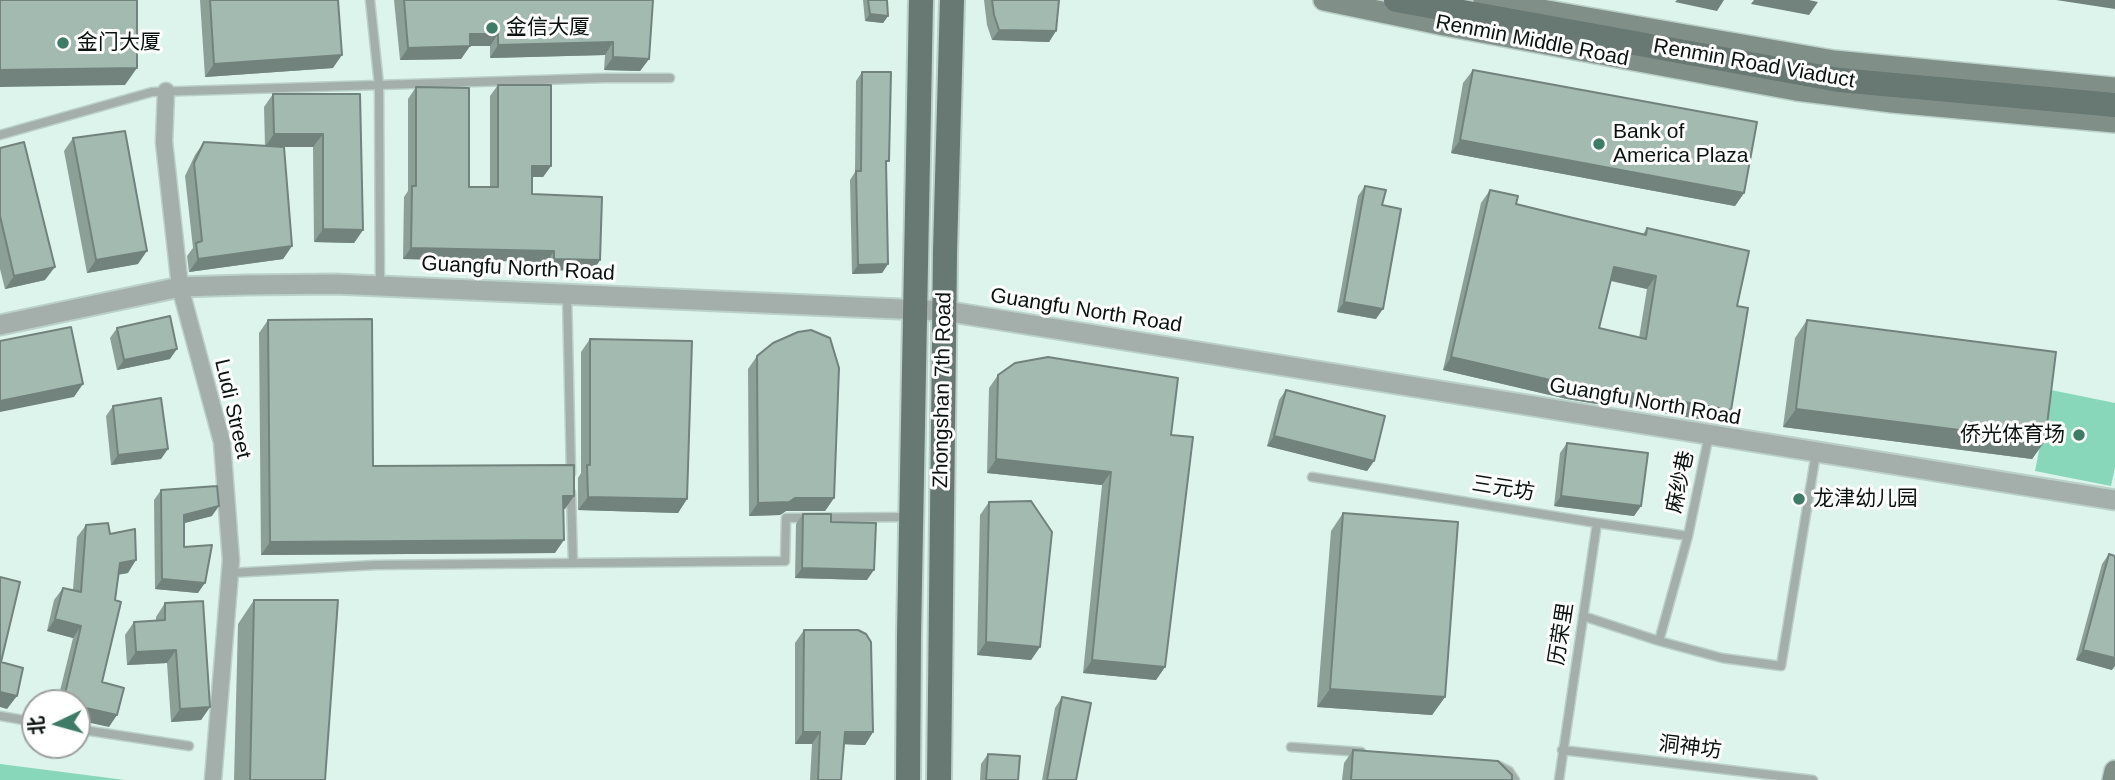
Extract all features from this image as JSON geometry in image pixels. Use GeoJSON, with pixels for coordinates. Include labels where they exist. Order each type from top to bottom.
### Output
{"type":"FeatureCollection","features":[{"type":"Feature","properties":{"kind":"main road","name":"Zhongshan 7th Road"},"geometry":{"type":"LineString","coordinates":[[908,780],[921,0]]}},
{"type":"Feature","properties":{"kind":"main road","name":"Zhongshan 7th Road"},"geometry":{"type":"LineString","coordinates":[[939,780],[944,311],[952,0]]}},
{"type":"Feature","properties":{"kind":"main road","name":"Renmin Middle Road"},"geometry":{"type":"LineString","coordinates":[[1324,0],[1796,90],[1904,103],[2115,122]]}},
{"type":"Feature","properties":{"kind":"main road","name":"Renmin Road Viaduct"},"geometry":{"type":"LineString","coordinates":[[1396,0],[1839,80],[2115,105]]}},
{"type":"Feature","properties":{"kind":"main road","name":"Renmin Middle Road"},"geometry":{"type":"LineString","coordinates":[[1484,0],[1834,61],[2115,88]]}},
{"type":"Feature","properties":{"kind":"main road"},"geometry":{"type":"LineString","coordinates":[[2113,780],[2115,771]]}},
{"type":"Feature","properties":{"kind":"street","name":"Ludi Street"},"geometry":{"type":"LineString","coordinates":[[166,91],[164,142],[180,288],[222,442],[231,559],[213,780]]}},
{"type":"Feature","properties":{"kind":"street","name":"Guangfu North Road"},"geometry":{"type":"LineString","coordinates":[[0,325],[180,288],[309,284],[944,311],[2115,500]]}},
{"type":"Feature","properties":{"kind":"lane"},"geometry":{"type":"LineString","coordinates":[[370,0],[379,85],[380,286]]}},
{"type":"Feature","properties":{"kind":"lane"},"geometry":{"type":"LineString","coordinates":[[0,135],[152,92],[670,78]]}},
{"type":"Feature","properties":{"kind":"lane"},"geometry":{"type":"LineString","coordinates":[[567,294],[573,563]]}},
{"type":"Feature","properties":{"kind":"lane","name":"麻纱巷"},"geometry":{"type":"LineString","coordinates":[[1659,641],[1688,536],[1709,435]]}},
{"type":"Feature","properties":{"kind":"lane"},"geometry":{"type":"LineString","coordinates":[[1583,616],[1722,658],[1781,666],[1816,453]]}},
{"type":"Feature","properties":{"kind":"lane","name":"三元坊"},"geometry":{"type":"LineString","coordinates":[[1312,477],[1688,536]]}},
{"type":"Feature","properties":{"kind":"lane"},"geometry":{"type":"LineString","coordinates":[[230,573],[375,565],[785,561],[786,518],[911,517]]}},
{"type":"Feature","properties":{"kind":"lane","name":"历荣里"},"geometry":{"type":"LineString","coordinates":[[1559,780],[1597,523]]}},
{"type":"Feature","properties":{"kind":"lane"},"geometry":{"type":"LineString","coordinates":[[0,716],[21,720]]}},
{"type":"Feature","properties":{"kind":"lane"},"geometry":{"type":"LineString","coordinates":[[91,731],[190,746]]}},
{"type":"Feature","properties":{"kind":"lane"},"geometry":{"type":"LineString","coordinates":[[1291,747],[1370,753]]}},
{"type":"Feature","properties":{"kind":"lane","name":"洞神坊"},"geometry":{"type":"LineString","coordinates":[[1562,750],[1814,780]]}},
{"type":"Feature","properties":{"kind":"lane"},"geometry":{"type":"LineString","coordinates":[[1489,761],[1509,771],[1515,780]]}},
{"type":"Feature","properties":{"kind":"green space","name":"侨光体育场"},"geometry":{"type":"Polygon","coordinates":[[[2051,390],[2115,403],[2115,467],[2111,486],[2035,471],[2051,390]]]}},
{"type":"Feature","properties":{"kind":"green space"},"geometry":{"type":"Polygon","coordinates":[[[0,764],[125,780],[0,780],[0,764]]]}},
{"type":"Feature","properties":{"kind":"building","name":"金门大厦"},"geometry":{"type":"Polygon","coordinates":[[[0,0],[137,0],[137,68],[0,70],[0,0]]]}},
{"type":"Feature","properties":{"kind":"building"},"geometry":{"type":"Polygon","coordinates":[[[210,0],[338,0],[342,55],[214,64],[210,0]]]}},
{"type":"Feature","properties":{"kind":"building","name":"金信大厦"},"geometry":{"type":"Polygon","coordinates":[[[404,0],[653,0],[649,59],[613,57],[613,42],[498,45],[498,34],[470,34],[470,46],[408,48],[404,0]]]}},
{"type":"Feature","properties":{"kind":"building"},"geometry":{"type":"Polygon","coordinates":[[[868,0],[887,0],[888,16],[870,14],[868,0]]]}},
{"type":"Feature","properties":{"kind":"building"},"geometry":{"type":"Polygon","coordinates":[[[992,0],[1059,0],[1056,31],[999,30],[992,0]]]}},
{"type":"Feature","properties":{"kind":"building","name":"Bank of America Plaza"},"geometry":{"type":"Polygon","coordinates":[[[1473,70],[1757,122],[1744,193],[1460,140],[1473,70]]]}},
{"type":"Feature","properties":{"kind":"building"},"geometry":{"type":"Polygon","coordinates":[[[862,72],[891,72],[889,161],[886,161],[888,264],[858,265],[856,171],[861,171],[862,72]]]}},
{"type":"Feature","properties":{"kind":"building"},"geometry":{"type":"Polygon","coordinates":[[[498,85],[551,85],[551,166],[532,166],[532,194],[602,197],[600,260],[554,259],[554,251],[411,248],[412,186],[416,186],[416,87],[469,88],[469,187],[498,187],[498,85]]]}},
{"type":"Feature","properties":{"kind":"building"},"geometry":{"type":"Polygon","coordinates":[[[273,94],[360,94],[363,230],[323,229],[323,134],[274,134],[273,94]]]}},
{"type":"Feature","properties":{"kind":"building"},"geometry":{"type":"Polygon","coordinates":[[[125,131],[147,251],[96,260],[73,138],[125,131]]]}},
{"type":"Feature","properties":{"kind":"building"},"geometry":{"type":"Polygon","coordinates":[[[24,142],[55,267],[14,276],[0,216],[0,148],[24,142]]]}},
{"type":"Feature","properties":{"kind":"building"},"geometry":{"type":"Polygon","coordinates":[[[204,142],[284,147],[292,246],[198,259],[196,243],[202,241],[194,163],[204,142]]]}},
{"type":"Feature","properties":{"kind":"building"},"geometry":{"type":"Polygon","coordinates":[[[1365,186],[1386,190],[1382,205],[1401,209],[1383,309],[1344,302],[1365,186]]]}},
{"type":"Feature","properties":{"kind":"building"},"geometry":{"type":"Polygon","coordinates":[[[1490,190],[1518,196],[1516,204],[1569,217],[1646,235],[1647,228],[1749,251],[1737,306],[1748,308],[1731,410],[1576,386],[1451,357],[1490,190]],[[1614,267],[1599,328],[1646,339],[1656,276],[1614,267]]]}},
{"type":"Feature","properties":{"kind":"building"},"geometry":{"type":"Polygon","coordinates":[[[170,316],[177,349],[124,360],[117,328],[170,316]]]}},
{"type":"Feature","properties":{"kind":"building"},"geometry":{"type":"Polygon","coordinates":[[[372,319],[373,466],[574,465],[574,496],[563,496],[564,540],[270,542],[268,320],[372,319]]]}},
{"type":"Feature","properties":{"kind":"building"},"geometry":{"type":"Polygon","coordinates":[[[1807,320],[2056,352],[2045,441],[1796,409],[1807,320]]]}},
{"type":"Feature","properties":{"kind":"building"},"geometry":{"type":"Polygon","coordinates":[[[71,327],[83,384],[0,401],[0,341],[71,327]]]}},
{"type":"Feature","properties":{"kind":"building"},"geometry":{"type":"Polygon","coordinates":[[[811,330],[830,338],[839,368],[834,498],[795,498],[789,502],[758,503],[757,356],[773,343],[798,332],[811,330]]]}},
{"type":"Feature","properties":{"kind":"building"},"geometry":{"type":"Polygon","coordinates":[[[590,339],[692,341],[687,499],[588,497],[590,339]]]}},
{"type":"Feature","properties":{"kind":"building"},"geometry":{"type":"Polygon","coordinates":[[[1048,357],[1178,378],[1171,435],[1193,437],[1165,667],[1092,660],[1111,472],[996,459],[998,375],[1015,363],[1048,357]]]}},
{"type":"Feature","properties":{"kind":"building"},"geometry":{"type":"Polygon","coordinates":[[[1286,390],[1385,416],[1374,461],[1274,436],[1286,390]]]}},
{"type":"Feature","properties":{"kind":"building"},"geometry":{"type":"Polygon","coordinates":[[[161,398],[168,449],[118,455],[113,406],[161,398]]]}},
{"type":"Feature","properties":{"kind":"building"},"geometry":{"type":"Polygon","coordinates":[[[1567,443],[1648,453],[1641,506],[1561,496],[1567,443]]]}},
{"type":"Feature","properties":{"kind":"building"},"geometry":{"type":"Polygon","coordinates":[[[217,486],[219,506],[184,515],[184,547],[212,545],[205,583],[162,579],[161,490],[217,486]]]}},
{"type":"Feature","properties":{"kind":"building"},"geometry":{"type":"Polygon","coordinates":[[[1031,501],[1052,532],[1040,647],[986,642],[989,502],[1031,501]]]}},
{"type":"Feature","properties":{"kind":"building"},"geometry":{"type":"Polygon","coordinates":[[[1343,513],[1458,522],[1445,697],[1330,689],[1343,513]]]}},
{"type":"Feature","properties":{"kind":"building"},"geometry":{"type":"Polygon","coordinates":[[[803,514],[831,514],[831,522],[876,523],[874,570],[802,568],[803,514]]]}},
{"type":"Feature","properties":{"kind":"building"},"geometry":{"type":"Polygon","coordinates":[[[108,523],[110,534],[135,529],[136,560],[120,563],[115,600],[121,602],[102,682],[124,688],[117,715],[91,709],[91,689],[66,689],[81,626],[55,619],[63,588],[81,592],[86,525],[108,523]]]}},
{"type":"Feature","properties":{"kind":"building"},"geometry":{"type":"Polygon","coordinates":[[[2109,554],[2115,556],[2115,658],[2083,650],[2109,554]]]}},
{"type":"Feature","properties":{"kind":"building"},"geometry":{"type":"Polygon","coordinates":[[[0,577],[20,582],[1,662],[23,668],[17,696],[0,692],[0,577]]]}},
{"type":"Feature","properties":{"kind":"building"},"geometry":{"type":"Polygon","coordinates":[[[254,600],[338,600],[325,780],[250,780],[254,600]]]}},
{"type":"Feature","properties":{"kind":"building"},"geometry":{"type":"Polygon","coordinates":[[[203,601],[210,707],[180,709],[176,650],[136,652],[134,622],[165,620],[165,603],[203,601]]]}},
{"type":"Feature","properties":{"kind":"building"},"geometry":{"type":"Polygon","coordinates":[[[804,630],[858,630],[866,634],[871,642],[873,732],[845,732],[841,780],[818,780],[820,732],[803,732],[804,630]]]}},
{"type":"Feature","properties":{"kind":"building"},"geometry":{"type":"Polygon","coordinates":[[[1062,697],[1091,703],[1076,780],[1047,780],[1062,697]]]}},
{"type":"Feature","properties":{"kind":"building"},"geometry":{"type":"Polygon","coordinates":[[[1353,750],[1498,761],[1512,775],[1512,780],[1351,780],[1353,750]]]}},
{"type":"Feature","properties":{"kind":"building"},"geometry":{"type":"Polygon","coordinates":[[[988,754],[1020,756],[1018,780],[986,780],[988,754]]]}},
{"type":"Feature","properties":{"kind":"place","name":"金信大厦"},"geometry":{"type":"Point","coordinates":[492,28]}},
{"type":"Feature","properties":{"kind":"place","name":"金门大厦"},"geometry":{"type":"Point","coordinates":[63,43]}},
{"type":"Feature","properties":{"kind":"place","name":"Bank of America Plaza"},"geometry":{"type":"Point","coordinates":[1599,144]}},
{"type":"Feature","properties":{"kind":"place","name":"侨光体育场"},"geometry":{"type":"Point","coordinates":[2079,435]}},
{"type":"Feature","properties":{"kind":"place","name":"龙津幼儿园"},"geometry":{"type":"Point","coordinates":[1799,499]}}]}
